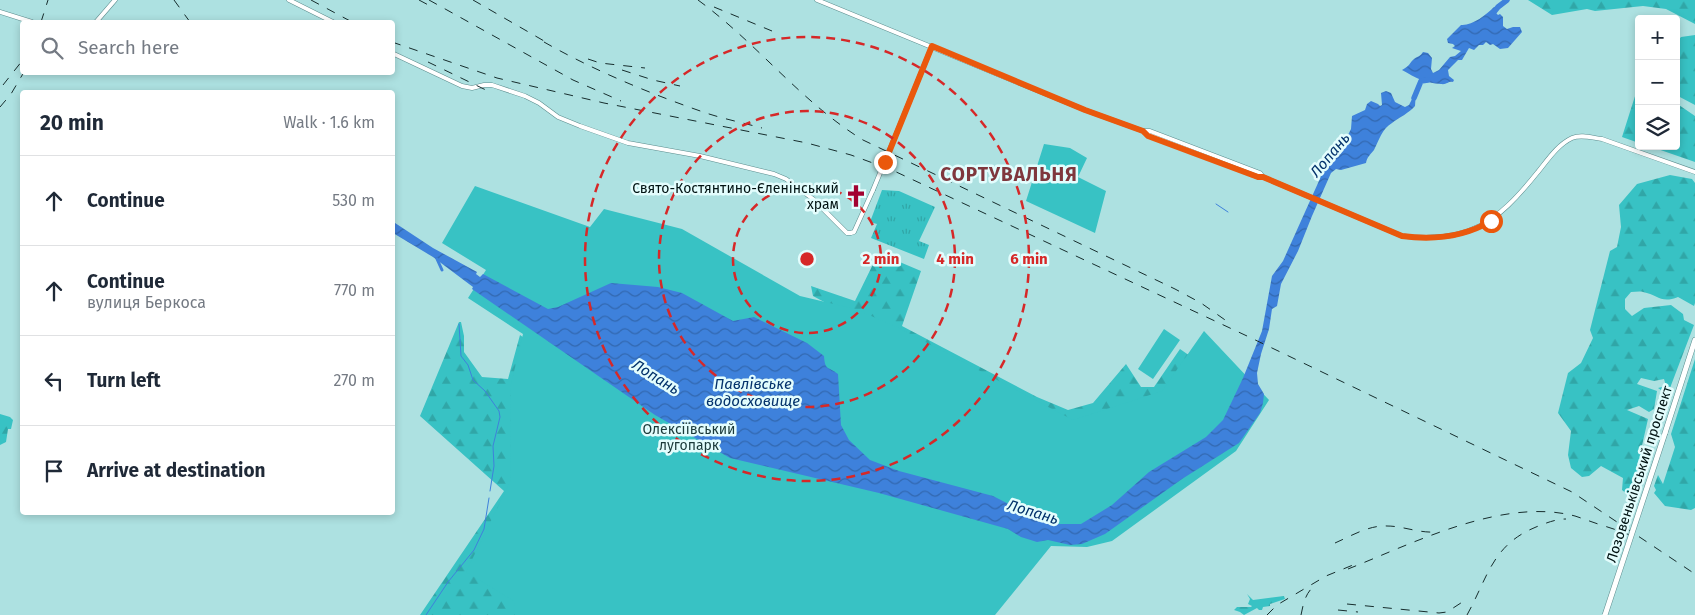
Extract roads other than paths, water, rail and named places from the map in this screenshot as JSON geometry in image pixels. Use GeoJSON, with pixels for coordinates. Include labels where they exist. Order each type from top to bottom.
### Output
{"type":"FeatureCollection","features":[{"type":"Feature","properties":{"kind":"highway","name":"Лозовеньківський проспект"},"geometry":{"type":"LineString","coordinates":[[1605,615],[1695,340]]}},
{"type":"Feature","properties":{"kind":"street"},"geometry":{"type":"LineString","coordinates":[[98,20],[115,0]]}},
{"type":"Feature","properties":{"kind":"street"},"geometry":{"type":"LineString","coordinates":[[289,0],[329,20]]}},
{"type":"Feature","properties":{"kind":"street"},"geometry":{"type":"LineString","coordinates":[[817,0],[1085,110],[1143,131],[1159,134],[1260,173],[1263,177],[1402,236],[1424,239],[1480,228],[1502,212],[1521,193],[1558,147],[1574,137],[1587,136],[1602,140],[1695,172]]}},
{"type":"Feature","properties":{"kind":"street"},"geometry":{"type":"LineString","coordinates":[[0,12],[26,20]]}},
{"type":"Feature","properties":{"kind":"street"},"geometry":{"type":"LineString","coordinates":[[395,54],[462,86],[472,88],[484,84],[492,85],[525,96],[539,103],[558,117],[628,143],[700,156],[774,174],[786,179],[814,199],[847,233],[854,232],[932,46]]}},
{"type":"Feature","properties":{"kind":"water"},"geometry":{"type":"Polygon","coordinates":[[[1494,7],[1498,7],[1496,13],[1503,17],[1503,26],[1507,29],[1520,27],[1522,32],[1508,48],[1500,49],[1486,42],[1474,50],[1469,48],[1462,60],[1458,60],[1448,70],[1449,76],[1454,80],[1453,82],[1445,84],[1425,81],[1402,70],[1423,52],[1428,53],[1432,58],[1431,69],[1433,73],[1439,70],[1450,57],[1455,56],[1461,51],[1452,48],[1455,46],[1448,43],[1447,39],[1461,25],[1474,22],[1494,7]]]}},
{"type":"Feature","properties":{"kind":"water","name":"Павлівське водосховище"},"geometry":{"type":"Polygon","coordinates":[[[1386,91],[1391,93],[1395,102],[1405,107],[1409,105],[1416,91],[1415,106],[1386,128],[1366,163],[1341,170],[1336,169],[1331,173],[1298,251],[1281,284],[1277,306],[1272,309],[1269,329],[1257,373],[1258,384],[1264,394],[1260,413],[1239,443],[1182,479],[1105,534],[1082,544],[1070,545],[1048,540],[1037,542],[1021,537],[1008,529],[879,493],[730,458],[655,415],[472,289],[473,287],[433,257],[395,234],[395,223],[433,248],[477,272],[476,274],[480,277],[483,274],[548,309],[558,307],[611,283],[658,287],[682,293],[733,321],[754,317],[807,343],[824,356],[826,366],[838,374],[841,425],[849,440],[870,460],[899,471],[993,496],[1042,521],[1059,524],[1081,524],[1112,505],[1149,472],[1206,437],[1223,420],[1262,331],[1272,276],[1283,261],[1327,163],[1341,149],[1351,129],[1352,116],[1365,110],[1367,104],[1371,101],[1380,106],[1382,105],[1381,93],[1386,91]]]}},
{"type":"Feature","properties":{"kind":"waterway","name":"Лопань"},"geometry":{"type":"LineString","coordinates":[[1494,12],[1507,0]]}},
{"type":"Feature","properties":{"kind":"waterway","name":"Лопань"},"geometry":{"type":"LineString","coordinates":[[1414,98],[1421,81],[1428,80]]}},
{"type":"Feature","properties":{"kind":"waterway"},"geometry":{"type":"LineString","coordinates":[[1216,204],[1228,212]]}},
{"type":"Feature","properties":{"kind":"waterway"},"geometry":{"type":"LineString","coordinates":[[437,259],[442,270]]}},
{"type":"Feature","properties":{"kind":"waterway"},"geometry":{"type":"LineString","coordinates":[[459,324],[461,356],[468,365],[473,380],[485,391],[499,411],[500,417],[493,446],[494,466],[490,491]]}},
{"type":"Feature","properties":{"kind":"waterway"},"geometry":{"type":"LineString","coordinates":[[426,615],[448,582],[474,550],[484,529],[489,498]]}},
{"type":"Feature","properties":{"kind":"railway"},"geometry":{"type":"LineString","coordinates":[[42,20],[48,0]]}},
{"type":"Feature","properties":{"kind":"railway"},"geometry":{"type":"LineString","coordinates":[[174,0],[189,20]]}},
{"type":"Feature","properties":{"kind":"railway"},"geometry":{"type":"LineString","coordinates":[[311,0],[348,20]]}},
{"type":"Feature","properties":{"kind":"railway"},"geometry":{"type":"LineString","coordinates":[[419,0],[434,8]]}},
{"type":"Feature","properties":{"kind":"railway"},"geometry":{"type":"LineString","coordinates":[[429,0],[573,80],[621,101]]}},
{"type":"Feature","properties":{"kind":"railway"},"geometry":{"type":"LineString","coordinates":[[473,0],[551,45]]}},
{"type":"Feature","properties":{"kind":"railway"},"geometry":{"type":"LineString","coordinates":[[698,0],[740,35],[819,108],[863,140],[1175,289],[1201,303],[1228,322]]}},
{"type":"Feature","properties":{"kind":"railway"},"geometry":{"type":"LineString","coordinates":[[714,7],[772,31]]}},
{"type":"Feature","properties":{"kind":"railway"},"geometry":{"type":"LineString","coordinates":[[544,42],[583,63],[644,90],[706,113],[762,128]]}},
{"type":"Feature","properties":{"kind":"railway"},"geometry":{"type":"LineString","coordinates":[[395,43],[497,78],[604,103],[807,143],[851,155],[892,170],[1247,336],[1572,492],[1695,574]]}},
{"type":"Feature","properties":{"kind":"railway"},"geometry":{"type":"LineString","coordinates":[[588,59],[600,63],[645,68]]}},
{"type":"Feature","properties":{"kind":"railway"},"geometry":{"type":"LineString","coordinates":[[428,62],[488,91]]}},
{"type":"Feature","properties":{"kind":"railway"},"geometry":{"type":"LineString","coordinates":[[3,85],[20,64]]}},
{"type":"Feature","properties":{"kind":"railway"},"geometry":{"type":"LineString","coordinates":[[622,70],[680,86]]}},
{"type":"Feature","properties":{"kind":"railway"},"geometry":{"type":"LineString","coordinates":[[0,107],[11,94],[22,75]]}},
{"type":"Feature","properties":{"kind":"railway"},"geometry":{"type":"LineString","coordinates":[[1348,569],[1459,526],[1518,513],[1547,512],[1575,516],[1630,535]]}},
{"type":"Feature","properties":{"kind":"railway"},"geometry":{"type":"LineString","coordinates":[[1467,615],[1486,575],[1500,553],[1510,543],[1521,534],[1536,527],[1555,520],[1566,519]]}},
{"type":"Feature","properties":{"kind":"railway"},"geometry":{"type":"LineString","coordinates":[[1335,543],[1380,526],[1435,532]]}},
{"type":"Feature","properties":{"kind":"railway"},"geometry":{"type":"LineString","coordinates":[[1267,615],[1277,605],[1326,576],[1353,565]]}},
{"type":"Feature","properties":{"kind":"railway"},"geometry":{"type":"LineString","coordinates":[[1301,615],[1306,597],[1312,588]]}},
{"type":"Feature","properties":{"kind":"railway"},"geometry":{"type":"LineString","coordinates":[[1347,604],[1439,613],[1447,612],[1467,599]]}},
{"type":"Feature","properties":{"kind":"railway"},"geometry":{"type":"LineString","coordinates":[[1338,610],[1358,612]]}},
{"type":"Feature","properties":{"kind":"place","name":"Свято-Костянтино-Єленінський храм"},"geometry":{"type":"Point","coordinates":[856,196]}},
{"type":"Feature","properties":{"kind":"district","name":"СОРТУВАЛЬНЯ"},"geometry":{"type":"Point","coordinates":[1009,174]}},
{"type":"Feature","properties":{"kind":"park label","name":"Олексіївський лугопарк"},"geometry":{"type":"Point","coordinates":[689,438]}}]}
